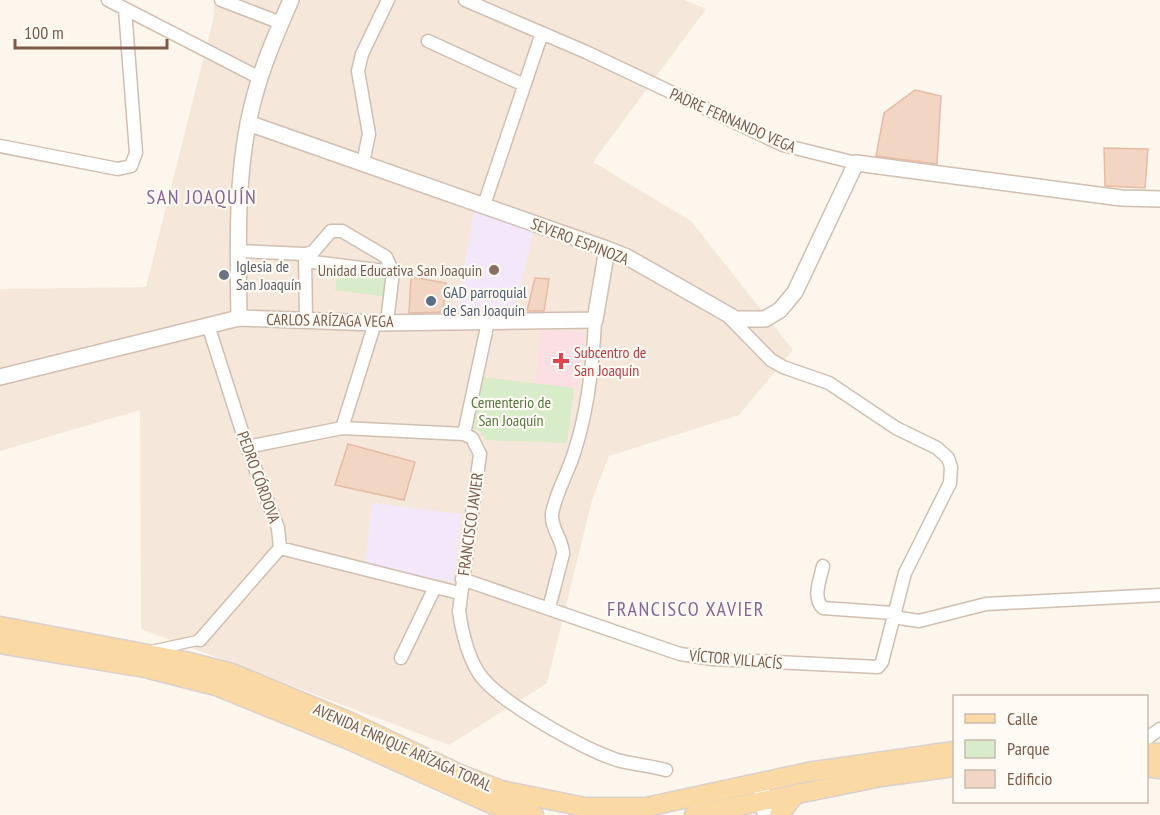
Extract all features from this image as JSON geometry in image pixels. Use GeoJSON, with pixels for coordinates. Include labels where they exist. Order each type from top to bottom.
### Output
{"type":"FeatureCollection","features":[{"type":"Feature","properties":{"kind":"main road","name":"AVENIDA ENRIQUE ARÍZAGA TORAL"},"geometry":{"type":"LineString","coordinates":[[0,626],[140,652],[232,673],[348,721],[459,774],[501,790],[544,801],[585,807],[646,807],[763,799],[881,777],[953,767]]}},
{"type":"Feature","properties":{"kind":"main road","name":"AVENIDA ENRIQUE ARÍZAGA TORAL"},"geometry":{"type":"LineString","coordinates":[[0,644],[146,668],[216,686],[339,735],[491,804],[534,815]]}},
{"type":"Feature","properties":{"kind":"main road","name":"AVENIDA ENRIQUE ARÍZAGA TORAL"},"geometry":{"type":"LineString","coordinates":[[694,815],[725,813],[763,799],[808,772],[953,751]]}},
{"type":"Feature","properties":{"kind":"main road"},"geometry":{"type":"LineString","coordinates":[[779,815],[793,797],[803,791]]}},
{"type":"Feature","properties":{"kind":"street"},"geometry":{"type":"LineString","coordinates":[[108,0],[260,78]]}},
{"type":"Feature","properties":{"kind":"street"},"geometry":{"type":"LineString","coordinates":[[221,0],[281,23]]}},
{"type":"Feature","properties":{"kind":"street"},"geometry":{"type":"LineString","coordinates":[[239,318],[238,251],[248,123],[260,78],[291,0]]}},
{"type":"Feature","properties":{"kind":"street"},"geometry":{"type":"LineString","coordinates":[[363,163],[369,134],[358,71],[362,54],[388,0]]}},
{"type":"Feature","properties":{"kind":"street","name":"PADRE FERNANDO VEGA"},"geometry":{"type":"LineString","coordinates":[[465,0],[542,33],[783,145],[856,163],[1121,198],[1160,199]]}},
{"type":"Feature","properties":{"kind":"street"},"geometry":{"type":"LineString","coordinates":[[0,146],[118,169],[130,166],[136,153],[124,9]]}},
{"type":"Feature","properties":{"kind":"street"},"geometry":{"type":"LineString","coordinates":[[484,205],[542,33]]}},
{"type":"Feature","properties":{"kind":"street"},"geometry":{"type":"LineString","coordinates":[[428,41],[524,85]]}},
{"type":"Feature","properties":{"kind":"street","name":"SEVERO ESPINOZA"},"geometry":{"type":"LineString","coordinates":[[248,123],[607,249],[627,257],[726,315],[735,319],[755,321],[774,315],[787,304],[795,292],[856,163]]}},
{"type":"Feature","properties":{"kind":"street"},"geometry":{"type":"LineString","coordinates":[[305,258],[331,231],[342,231],[386,257],[393,272],[381,322],[342,428]]}},
{"type":"Feature","properties":{"kind":"street"},"geometry":{"type":"LineString","coordinates":[[549,608],[563,554],[560,540],[554,529],[553,511],[575,452],[584,412],[595,320],[607,249]]}},
{"type":"Feature","properties":{"kind":"street"},"geometry":{"type":"LineString","coordinates":[[238,251],[305,258],[393,272]]}},
{"type":"Feature","properties":{"kind":"street"},"geometry":{"type":"LineString","coordinates":[[305,258],[306,321]]}},
{"type":"Feature","properties":{"kind":"street"},"geometry":{"type":"LineString","coordinates":[[726,315],[771,360],[783,367],[834,386],[896,428],[937,448],[948,458],[951,467],[950,483],[911,556],[893,613]]}},
{"type":"Feature","properties":{"kind":"street","name":"CARLOS ARÍZAGA VEGA"},"geometry":{"type":"LineString","coordinates":[[0,377],[239,318],[381,322],[595,320]]}},
{"type":"Feature","properties":{"kind":"street"},"geometry":{"type":"LineString","coordinates":[[246,447],[342,428],[464,434],[488,322]]}},
{"type":"Feature","properties":{"kind":"street","name":"PEDRO CÓRDOVA"},"geometry":{"type":"LineString","coordinates":[[208,325],[246,447],[278,528],[280,548]]}},
{"type":"Feature","properties":{"kind":"street","name":"FRANCISCO JAVIER"},"geometry":{"type":"LineString","coordinates":[[464,434],[472,438],[480,454],[459,593],[460,620],[469,653],[478,673],[494,690],[531,716],[617,760],[666,770]]}},
{"type":"Feature","properties":{"kind":"street"},"geometry":{"type":"LineString","coordinates":[[140,652],[200,640],[280,548],[459,593]]}},
{"type":"Feature","properties":{"kind":"street"},"geometry":{"type":"LineString","coordinates":[[823,566],[817,596],[818,603],[823,608],[893,613],[900,618],[919,621],[986,604],[1160,595]]}},
{"type":"Feature","properties":{"kind":"street","name":"VÍCTOR VILLACÍS"},"geometry":{"type":"LineString","coordinates":[[462,579],[680,654],[713,659],[878,667],[882,662],[893,613]]}},
{"type":"Feature","properties":{"kind":"street"},"geometry":{"type":"LineString","coordinates":[[401,658],[435,587]]}},
{"type":"Feature","properties":{"kind":"shaded area","name":"SAN JOAQUÍN"},"geometry":{"type":"Polygon","coordinates":[[[215,0],[685,0],[706,9],[593,162],[691,221],[793,350],[739,415],[609,456],[592,500],[547,683],[449,745],[141,629],[140,410],[0,451],[0,289],[146,287],[213,20],[215,0]]]}},
{"type":"Feature","properties":{"kind":"shaded area","name":"Unidad Educativa San Joaquin"},"geometry":{"type":"Polygon","coordinates":[[[475,207],[535,227],[514,314],[456,313],[475,207]]]}},
{"type":"Feature","properties":{"kind":"shaded area","name":"Subcentro de San Joaquín"},"geometry":{"type":"Polygon","coordinates":[[[542,330],[581,332],[586,336],[578,389],[535,384],[542,330]]]}},
{"type":"Feature","properties":{"kind":"shaded area"},"geometry":{"type":"Polygon","coordinates":[[[372,503],[462,514],[453,582],[365,566],[372,503]]]}},
{"type":"Feature","properties":{"kind":"green space"},"geometry":{"type":"Polygon","coordinates":[[[339,267],[391,272],[390,297],[335,290],[339,267]]]}},
{"type":"Feature","properties":{"kind":"green space","name":"Cementerio de San Joaquín"},"geometry":{"type":"Polygon","coordinates":[[[481,377],[574,388],[567,443],[486,440],[478,430],[469,427],[481,377]]]}},
{"type":"Feature","properties":{"kind":"building"},"geometry":{"type":"Polygon","coordinates":[[[915,90],[941,96],[937,164],[876,156],[884,113],[915,90]]]}},
{"type":"Feature","properties":{"kind":"building"},"geometry":{"type":"Polygon","coordinates":[[[1104,148],[1148,149],[1145,188],[1105,186],[1104,148]]]}},
{"type":"Feature","properties":{"kind":"building"},"geometry":{"type":"Polygon","coordinates":[[[411,277],[446,283],[443,312],[409,313],[411,277]]]}},
{"type":"Feature","properties":{"kind":"building"},"geometry":{"type":"Polygon","coordinates":[[[535,278],[549,279],[544,311],[527,311],[535,278]]]}},
{"type":"Feature","properties":{"kind":"building"},"geometry":{"type":"Polygon","coordinates":[[[348,444],[415,462],[404,500],[335,485],[348,444]]]}},
{"type":"Feature","properties":{"kind":"place","name":"Unidad Educativa San Joaquin"},"geometry":{"type":"Point","coordinates":[494,270]}},
{"type":"Feature","properties":{"kind":"place","name":"Iglesia de San Joaquín"},"geometry":{"type":"Point","coordinates":[224,275]}},
{"type":"Feature","properties":{"kind":"place","name":"GAD parroquial de San Joaquín"},"geometry":{"type":"Point","coordinates":[431,301]}},
{"type":"Feature","properties":{"kind":"place","name":"Subcentro de San Joaquín"},"geometry":{"type":"Point","coordinates":[561,361]}},
{"type":"Feature","properties":{"kind":"district","name":"SAN JOAQUÍN"},"geometry":{"type":"Point","coordinates":[202,197]}},
{"type":"Feature","properties":{"kind":"district","name":"FRANCISCO XAVIER"},"geometry":{"type":"Point","coordinates":[686,609]}}]}
